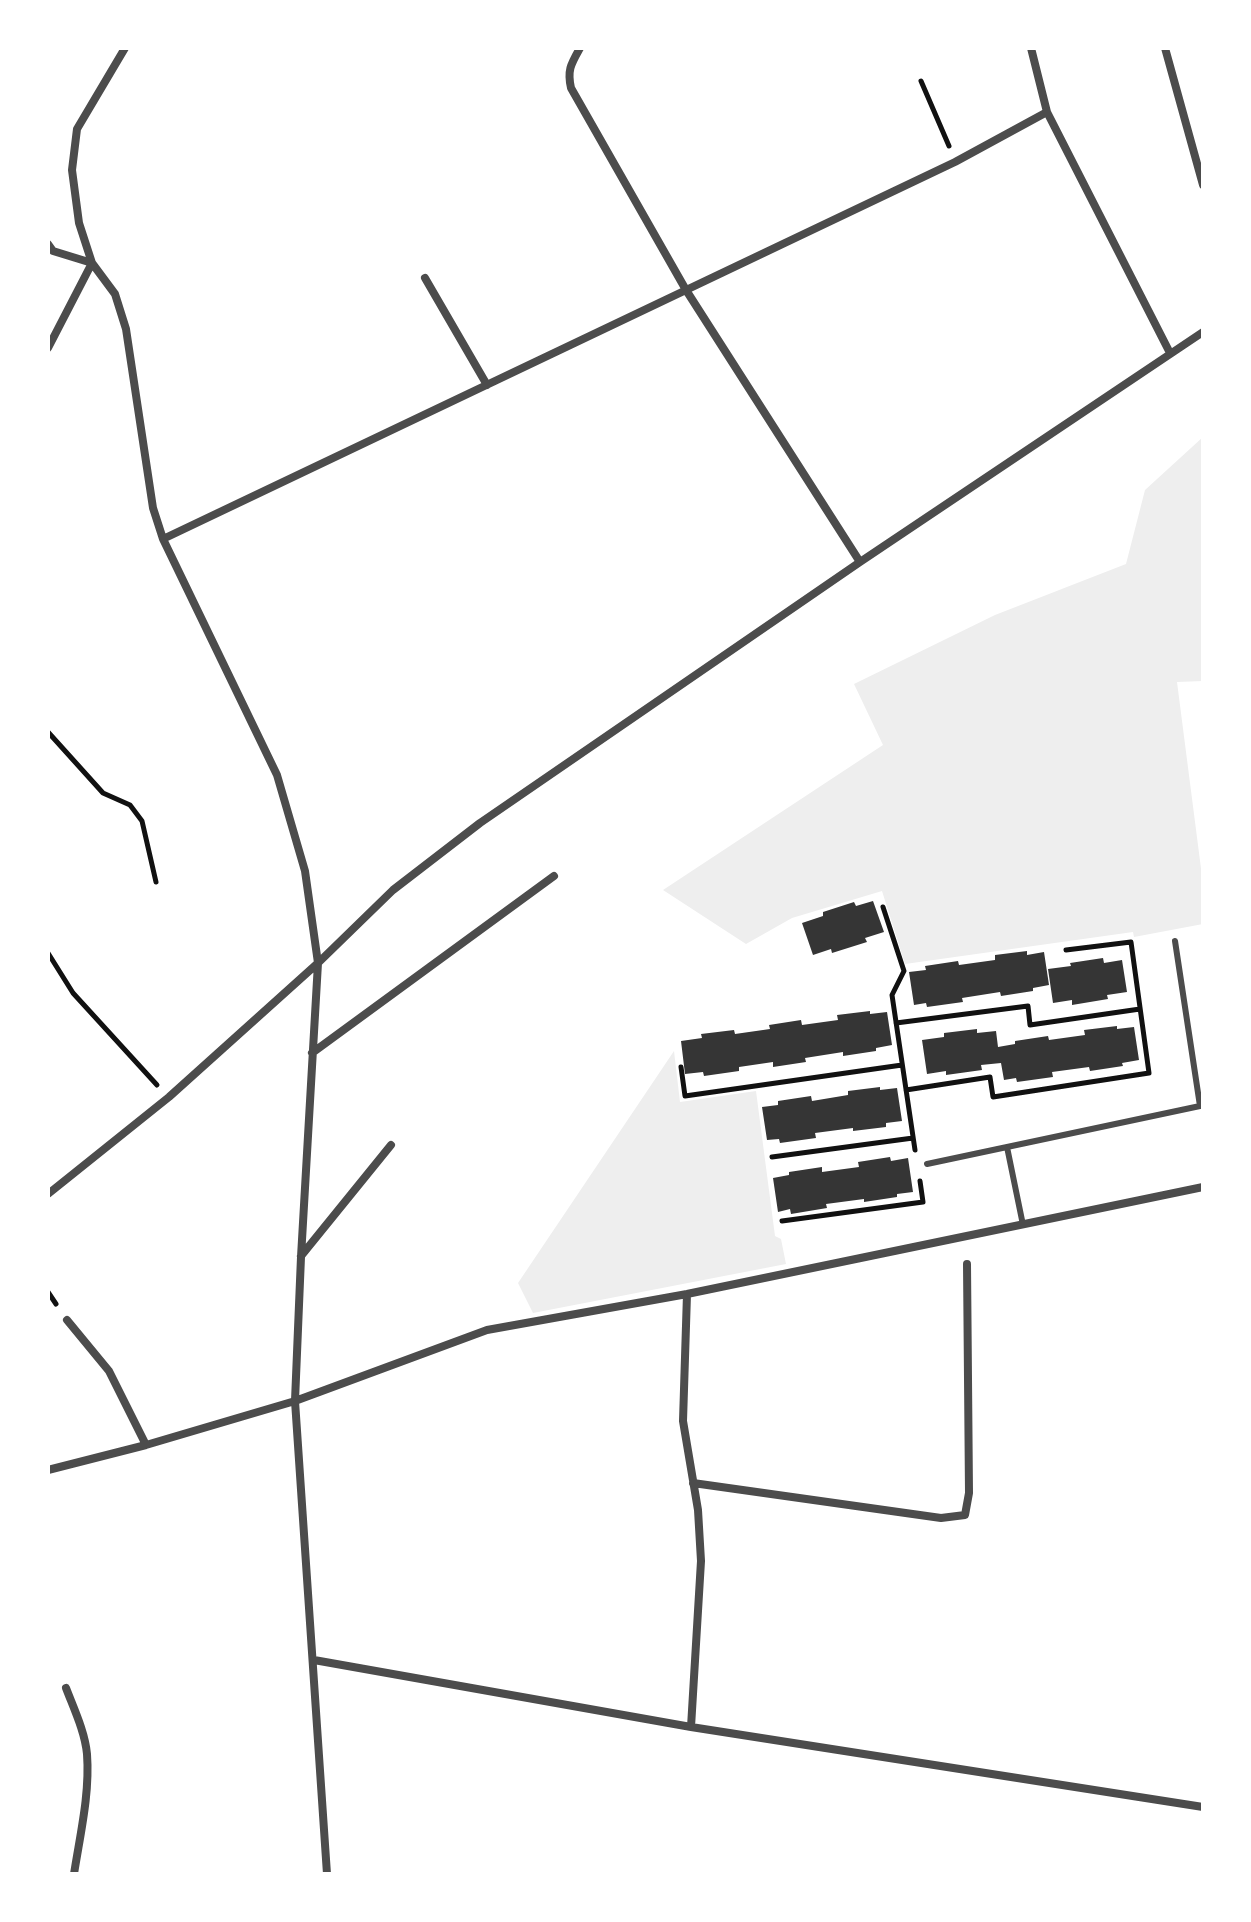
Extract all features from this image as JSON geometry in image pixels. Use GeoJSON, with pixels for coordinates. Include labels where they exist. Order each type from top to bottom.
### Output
{"type":"FeatureCollection","features":[{"type":"Feature","properties":{"kind":"street"},"geometry":{"type":"LineString","coordinates":[[125,48],[77,129],[72,170],[79,223],[92,263],[115,294],[126,329],[153,508],[163,539],[277,775],[305,871],[318,963],[295,1401],[327,1874]]}},
{"type":"Feature","properties":{"kind":"street"},"geometry":{"type":"LineString","coordinates":[[580,48],[568,75],[571,88],[686,290],[860,562]]}},
{"type":"Feature","properties":{"kind":"street"},"geometry":{"type":"LineString","coordinates":[[1031,48],[1047,112],[1170,353]]}},
{"type":"Feature","properties":{"kind":"street"},"geometry":{"type":"LineString","coordinates":[[1166,48],[1203,185]]}},
{"type":"Feature","properties":{"kind":"street"},"geometry":{"type":"LineString","coordinates":[[163,539],[955,162],[1047,112]]}},
{"type":"Feature","properties":{"kind":"street"},"geometry":{"type":"LineString","coordinates":[[50,251],[92,263]]}},
{"type":"Feature","properties":{"kind":"street"},"geometry":{"type":"LineString","coordinates":[[48,348],[92,263]]}},
{"type":"Feature","properties":{"kind":"street"},"geometry":{"type":"LineString","coordinates":[[425,278],[487,385]]}},
{"type":"Feature","properties":{"kind":"street"},"geometry":{"type":"LineString","coordinates":[[48,1194],[169,1097],[318,963],[393,890],[480,823],[860,562],[1203,332]]}},
{"type":"Feature","properties":{"kind":"street"},"geometry":{"type":"LineString","coordinates":[[312,1053],[554,876]]}},
{"type":"Feature","properties":{"kind":"street"},"geometry":{"type":"LineString","coordinates":[[301,1257],[391,1145]]}},
{"type":"Feature","properties":{"kind":"street"},"geometry":{"type":"LineString","coordinates":[[48,1470],[295,1401],[487,1330],[687,1294],[1203,1187]]}},
{"type":"Feature","properties":{"kind":"street"},"geometry":{"type":"LineString","coordinates":[[693,1483],[941,1518],[965,1515],[969,1493],[967,1264]]}},
{"type":"Feature","properties":{"kind":"street"},"geometry":{"type":"LineString","coordinates":[[687,1294],[683,1421],[698,1510],[701,1561],[691,1727]]}},
{"type":"Feature","properties":{"kind":"street"},"geometry":{"type":"LineString","coordinates":[[67,1320],[109,1371],[146,1445]]}},
{"type":"Feature","properties":{"kind":"street"},"geometry":{"type":"LineString","coordinates":[[314,1660],[691,1727],[1203,1807]]}},
{"type":"Feature","properties":{"kind":"street"},"geometry":{"type":"LineString","coordinates":[[66,1688],[87,1752],[87,1792],[74,1874]]}},
{"type":"Feature","properties":{"kind":"lane"},"geometry":{"type":"LineString","coordinates":[[927,1164],[1200,1106],[1175,941]]}},
{"type":"Feature","properties":{"kind":"lane"},"geometry":{"type":"LineString","coordinates":[[1007,1147],[1023,1225]]}},
{"type":"Feature","properties":{"kind":"path"},"geometry":{"type":"LineString","coordinates":[[921,81],[955,162]]}},
{"type":"Feature","properties":{"kind":"path"},"geometry":{"type":"LineString","coordinates":[[48,732],[103,793],[130,805],[142,821],[156,882]]}},
{"type":"Feature","properties":{"kind":"path"},"geometry":{"type":"LineString","coordinates":[[782,1221],[923,1202],[892,995],[904,971],[883,907]]}},
{"type":"Feature","properties":{"kind":"path"},"geometry":{"type":"LineString","coordinates":[[906,1090],[990,1077],[993,1097],[1149,1073],[1131,942],[1066,950]]}},
{"type":"Feature","properties":{"kind":"path"},"geometry":{"type":"LineString","coordinates":[[48,953],[73,993],[169,1097]]}},
{"type":"Feature","properties":{"kind":"path"},"geometry":{"type":"LineString","coordinates":[[896,1023],[1028,1006],[1030,1025],[1140,1009]]}},
{"type":"Feature","properties":{"kind":"path"},"geometry":{"type":"LineString","coordinates":[[681,1067],[685,1096],[902,1065]]}},
{"type":"Feature","properties":{"kind":"path"},"geometry":{"type":"LineString","coordinates":[[772,1157],[913,1138]]}},
{"type":"Feature","properties":{"kind":"path"},"geometry":{"type":"LineString","coordinates":[[917,1167],[927,1164]]}},
{"type":"Feature","properties":{"kind":"shaded area"},"geometry":{"type":"Polygon","coordinates":[[[1203,437],[1203,681],[1177,682],[1203,884],[1203,924],[1134,937],[1133,932],[905,964],[882,891],[792,918],[746,944],[663,890],[883,745],[854,684],[995,615],[1126,564],[1145,490],[1203,437]]]}},
{"type":"Feature","properties":{"kind":"shaded area"},"geometry":{"type":"Polygon","coordinates":[[[674,1051],[680,1102],[756,1091],[775,1236],[781,1239],[786,1264],[533,1313],[518,1283],[674,1051]]]}},
{"type":"Feature","properties":{"kind":"building"},"geometry":{"type":"Polygon","coordinates":[[[873,901],[884,932],[865,938],[867,942],[832,953],[831,949],[813,955],[802,923],[854,902],[856,906],[873,901]]]}},
{"type":"Feature","properties":{"kind":"building"},"geometry":{"type":"Polygon","coordinates":[[[1027,951],[1027,955],[1044,952],[1049,985],[1001,996],[1000,992],[962,998],[963,1002],[927,1007],[926,1003],[914,1005],[909,972],[958,961],[959,965],[995,960],[995,955],[1027,951]]]}},
{"type":"Feature","properties":{"kind":"building"},"geometry":{"type":"Polygon","coordinates":[[[1103,958],[1104,963],[1122,960],[1127,992],[1107,995],[1108,999],[1072,1005],[1072,1000],[1053,1003],[1048,969],[1103,958]]]}},
{"type":"Feature","properties":{"kind":"building"},"geometry":{"type":"Polygon","coordinates":[[[870,1011],[870,1014],[887,1012],[892,1045],[843,1056],[843,1052],[805,1058],[806,1062],[773,1067],[773,1062],[704,1076],[703,1072],[685,1074],[681,1041],[702,1038],[701,1034],[734,1030],[735,1034],[801,1020],[802,1025],[838,1020],[837,1015],[870,1011]]]}},
{"type":"Feature","properties":{"kind":"building"},"geometry":{"type":"Polygon","coordinates":[[[1117,1026],[1117,1029],[1134,1027],[1139,1060],[1090,1071],[1089,1067],[1052,1072],[1053,1077],[1017,1082],[1016,1078],[1004,1080],[1001,1063],[981,1065],[982,1070],[927,1074],[922,1040],[944,1037],[944,1033],[977,1029],[977,1033],[996,1031],[998,1047],[1048,1036],[1049,1040],[1085,1035],[1084,1030],[1117,1026]]]}},
{"type":"Feature","properties":{"kind":"building"},"geometry":{"type":"Polygon","coordinates":[[[880,1087],[880,1090],[897,1088],[902,1121],[886,1123],[886,1127],[815,1133],[816,1138],[780,1143],[779,1139],[767,1140],[762,1107],[778,1105],[778,1101],[811,1096],[812,1101],[848,1095],[848,1091],[880,1087]]]}},
{"type":"Feature","properties":{"kind":"building"},"geometry":{"type":"Polygon","coordinates":[[[890,1157],[891,1161],[908,1158],[913,1192],[864,1202],[864,1199],[826,1204],[827,1208],[791,1214],[790,1209],[778,1212],[773,1178],[822,1167],[822,1172],[859,1167],[858,1162],[890,1157]]]}}]}
